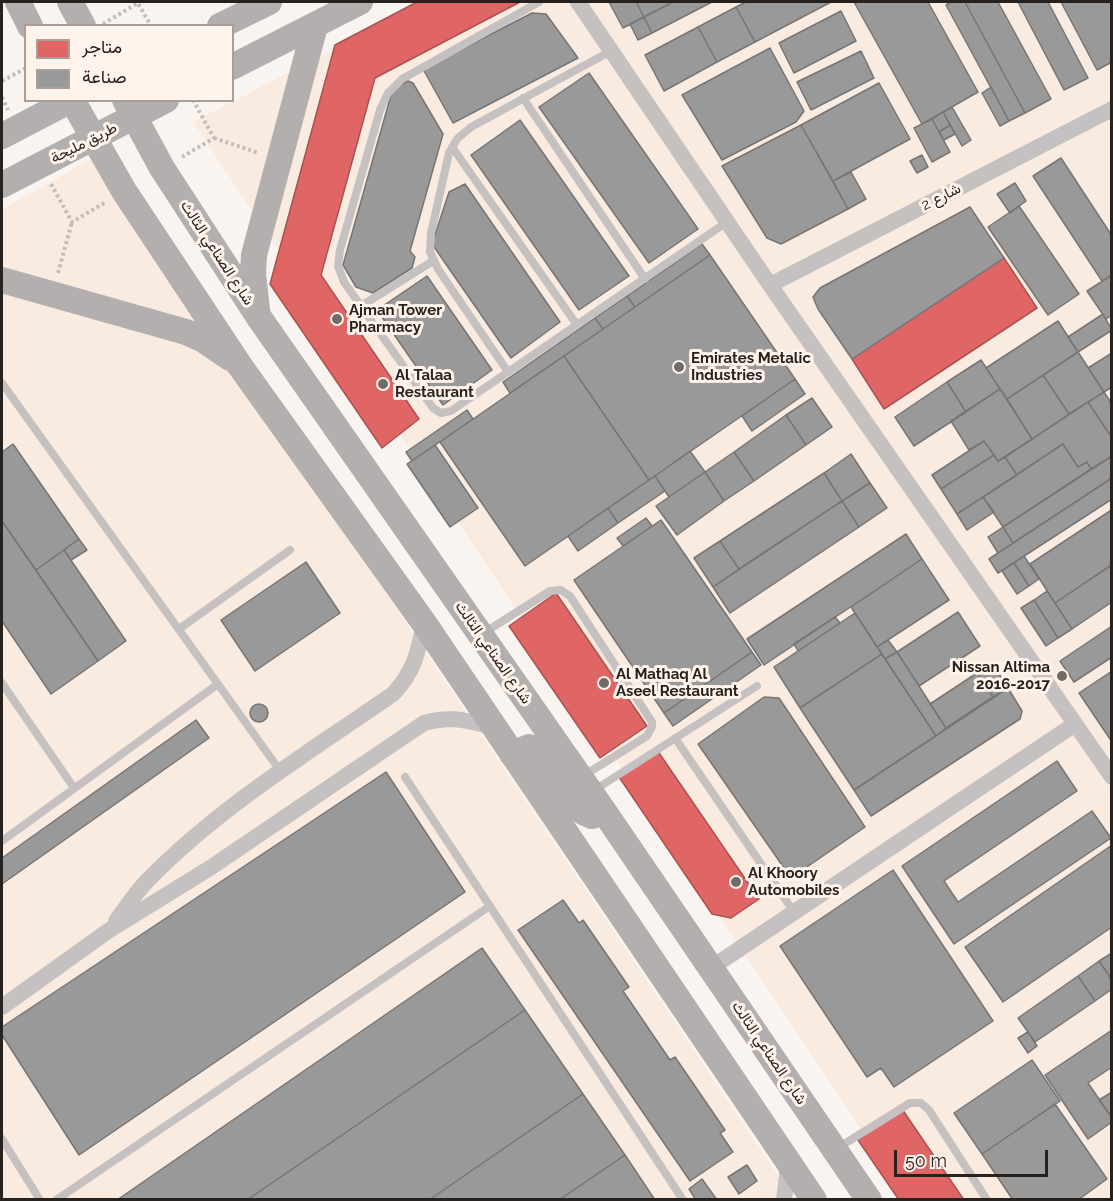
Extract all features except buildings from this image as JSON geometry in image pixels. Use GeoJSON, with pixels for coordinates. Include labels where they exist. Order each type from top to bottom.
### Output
{"type":"FeatureCollection","features":[{"type":"Feature","properties":{"kind":"main road"},"geometry":{"type":"LineString","coordinates":[[18,2],[29,24]]}},
{"type":"Feature","properties":{"kind":"main road"},"geometry":{"type":"LineString","coordinates":[[70,2],[82,24]]}},
{"type":"Feature","properties":{"kind":"main road"},"geometry":{"type":"LineString","coordinates":[[224,24],[269,2]]}},
{"type":"Feature","properties":{"kind":"main road"},"geometry":{"type":"LineString","coordinates":[[234,66],[360,2]]}},
{"type":"Feature","properties":{"kind":"main road"},"geometry":{"type":"LineString","coordinates":[[258,316],[254,294],[254,255],[315,26]]}},
{"type":"Feature","properties":{"kind":"main road"},"geometry":{"type":"LineString","coordinates":[[2,136],[67,102]]}},
{"type":"Feature","properties":{"kind":"main road"},"geometry":{"type":"LineString","coordinates":[[72,102],[124,191],[240,366],[424,623],[814,1200]]}},
{"type":"Feature","properties":{"kind":"main road","name":"طريق مليحة"},"geometry":{"type":"LineString","coordinates":[[2,185],[93,137],[130,108],[157,102]]}},
{"type":"Feature","properties":{"kind":"main road","name":"شارع الصناعي الثالث"},"geometry":{"type":"LineString","coordinates":[[130,108],[162,168],[258,316],[591,794],[869,1200]]}},
{"type":"Feature","properties":{"kind":"main road"},"geometry":{"type":"LineString","coordinates":[[2,280],[186,332],[218,349],[240,366]]}},
{"type":"Feature","properties":{"kind":"main road"},"geometry":{"type":"LineString","coordinates":[[512,754],[529,747],[540,751],[583,812],[592,816],[591,794]]}},
{"type":"Feature","properties":{"kind":"street"},"geometry":{"type":"LineString","coordinates":[[578,2],[770,285],[1112,777]]}},
{"type":"Feature","properties":{"kind":"street","name":"شارع 2"},"geometry":{"type":"LineString","coordinates":[[770,285],[1112,109]]}},
{"type":"Feature","properties":{"kind":"street"},"geometry":{"type":"LineString","coordinates":[[108,931],[145,883],[202,830],[393,694],[405,682],[413,667],[424,623]]}},
{"type":"Feature","properties":{"kind":"street"},"geometry":{"type":"LineString","coordinates":[[2,1007],[108,931],[210,868],[424,723],[453,718],[494,727]]}},
{"type":"Feature","properties":{"kind":"street"},"geometry":{"type":"LineString","coordinates":[[711,968],[1075,724]]}},
{"type":"Feature","properties":{"kind":"street"},"geometry":{"type":"LineString","coordinates":[[784,1200],[787,1176],[785,1158]]}},
{"type":"Feature","properties":{"kind":"lane"},"geometry":{"type":"LineString","coordinates":[[539,2],[402,79],[394,86],[383,101],[338,258],[340,275],[437,411],[446,413],[451,411],[727,222]]}},
{"type":"Feature","properties":{"kind":"lane"},"geometry":{"type":"LineString","coordinates":[[508,372],[433,261],[430,252],[430,233],[452,147],[457,139],[471,127],[611,51]]}},
{"type":"Feature","properties":{"kind":"lane"},"geometry":{"type":"LineString","coordinates":[[523,98],[645,279]]}},
{"type":"Feature","properties":{"kind":"lane"},"geometry":{"type":"LineString","coordinates":[[452,147],[576,325]]}},
{"type":"Feature","properties":{"kind":"lane"},"geometry":{"type":"LineString","coordinates":[[361,306],[433,261]]}},
{"type":"Feature","properties":{"kind":"lane"},"geometry":{"type":"LineString","coordinates":[[2,383],[281,772]]}},
{"type":"Feature","properties":{"kind":"lane"},"geometry":{"type":"LineString","coordinates":[[179,629],[290,550]]}},
{"type":"Feature","properties":{"kind":"lane"},"geometry":{"type":"LineString","coordinates":[[481,635],[550,591],[561,590],[570,596],[652,722],[647,736],[591,794]]}},
{"type":"Feature","properties":{"kind":"lane"},"geometry":{"type":"LineString","coordinates":[[2,683],[74,788]]}},
{"type":"Feature","properties":{"kind":"lane"},"geometry":{"type":"LineString","coordinates":[[2,841],[218,684]]}},
{"type":"Feature","properties":{"kind":"lane"},"geometry":{"type":"LineString","coordinates":[[591,794],[757,686]]}},
{"type":"Feature","properties":{"kind":"lane"},"geometry":{"type":"LineString","coordinates":[[675,738],[794,912]]}},
{"type":"Feature","properties":{"kind":"lane"},"geometry":{"type":"LineString","coordinates":[[405,777],[682,1200]]}},
{"type":"Feature","properties":{"kind":"lane"},"geometry":{"type":"LineString","coordinates":[[56,1200],[490,906]]}},
{"type":"Feature","properties":{"kind":"lane"},"geometry":{"type":"LineString","coordinates":[[835,1149],[909,1103],[921,1102],[929,1110],[987,1200]]}},
{"type":"Feature","properties":{"kind":"lane"},"geometry":{"type":"LineString","coordinates":[[2,1139],[40,1200]]}},
{"type":"Feature","properties":{"kind":"path"},"geometry":{"type":"LineString","coordinates":[[102,24],[138,2],[150,24]]}},
{"type":"Feature","properties":{"kind":"path"},"geometry":{"type":"LineString","coordinates":[[2,81],[24,69]]}},
{"type":"Feature","properties":{"kind":"path"},"geometry":{"type":"LineString","coordinates":[[214,138],[280,160]]}},
{"type":"Feature","properties":{"kind":"path"},"geometry":{"type":"LineString","coordinates":[[53,295],[72,222]]}},
{"type":"Feature","properties":{"kind":"shaded area"},"geometry":{"type":"Polygon","coordinates":[[[425,2],[1111,2],[1111,1199],[907,1199],[193,122],[425,2]]]}},
{"type":"Feature","properties":{"kind":"shaded area"},"geometry":{"type":"Polygon","coordinates":[[[93,158],[794,1199],[2,1200],[2,209],[93,158]]]}},
{"type":"Feature","properties":{"kind":"place","name":"Ajman Tower Pharmacy"},"geometry":{"type":"Point","coordinates":[337,319]}},
{"type":"Feature","properties":{"kind":"place","name":"Emirates Metalic Industries"},"geometry":{"type":"Point","coordinates":[679,367]}},
{"type":"Feature","properties":{"kind":"place","name":"Al Talaa Restaurant"},"geometry":{"type":"Point","coordinates":[383,384]}},
{"type":"Feature","properties":{"kind":"place","name":"Nissan Altima 2016-2017"},"geometry":{"type":"Point","coordinates":[1062,676]}},
{"type":"Feature","properties":{"kind":"place","name":"Al Mathaq Al Aseel Restaurant"},"geometry":{"type":"Point","coordinates":[604,683]}},
{"type":"Feature","properties":{"kind":"place","name":"Al Khoory Automobiles"},"geometry":{"type":"Point","coordinates":[736,882]}}]}
